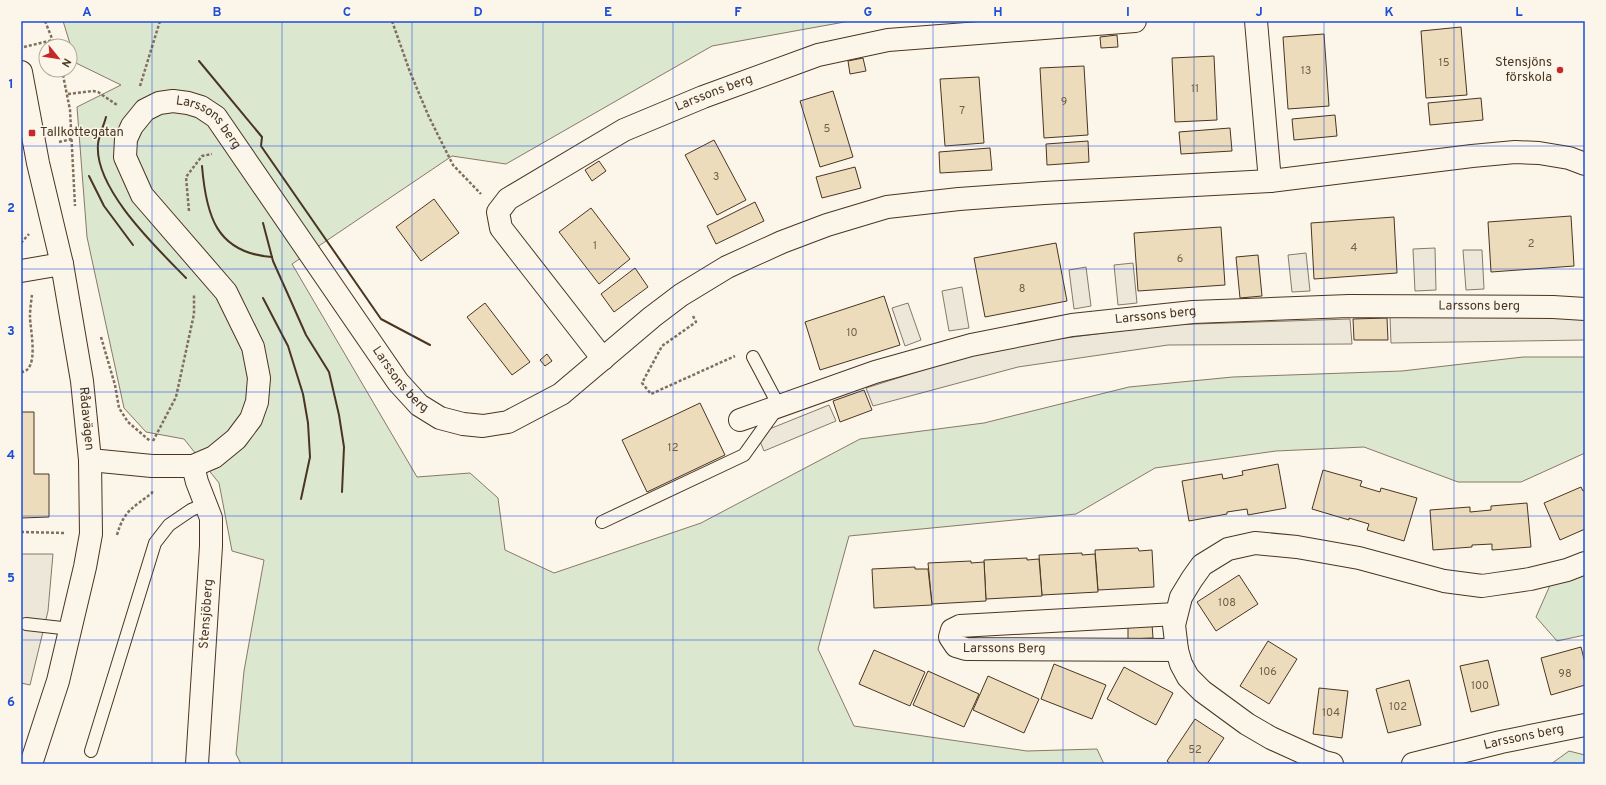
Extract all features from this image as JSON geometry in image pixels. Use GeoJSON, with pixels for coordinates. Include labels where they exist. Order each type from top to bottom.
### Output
{"type":"FeatureCollection","features":[{"type":"Feature","properties":{"kind":"street","name":"Larssons berg"},"geometry":{"type":"LineString","coordinates":[[498,212],[508,199],[624,130],[702,97],[818,55],[888,40],[1135,21]]}},
{"type":"Feature","properties":{"kind":"street"},"geometry":{"type":"LineString","coordinates":[[1256,21],[1270,180]]}},
{"type":"Feature","properties":{"kind":"street","name":"Rådavägen"},"geometry":{"type":"LineString","coordinates":[[21,72],[38,163],[62,264],[82,381],[90,460],[90,534],[85,567],[72,629],[58,681],[32,764]]}},
{"type":"Feature","properties":{"kind":"street","name":"Larssons berg"},"geometry":{"type":"LineString","coordinates":[[90,460],[152,466],[193,466],[214,457],[236,439],[251,419],[257,402],[259,378],[253,347],[226,292],[142,195],[132,176],[125,157],[126,139],[132,126],[145,110],[159,103],[173,101],[188,102],[201,107],[216,117],[398,382],[419,405],[440,418],[463,424],[482,426],[508,422],[561,394],[652,316],[681,295],[727,267],[782,242],[827,225],[887,207],[959,199],[1044,193],[1270,180],[1515,152],[1539,153],[1569,158],[1585,164]]}},
{"type":"Feature","properties":{"kind":"street"},"geometry":{"type":"LineString","coordinates":[[498,212],[501,228],[603,359]]}},
{"type":"Feature","properties":{"kind":"street"},"geometry":{"type":"LineString","coordinates":[[24,271],[62,264]]}},
{"type":"Feature","properties":{"kind":"street","name":"Larssons berg"},"geometry":{"type":"LineString","coordinates":[[740,420],[875,372],[971,344],[1072,325],[1193,312],[1349,306],[1553,307],[1585,309]]}},
{"type":"Feature","properties":{"kind":"street","name":"Stensjöberg"},"geometry":{"type":"LineString","coordinates":[[193,466],[197,482],[211,518],[211,546],[197,764]]}},
{"type":"Feature","properties":{"kind":"street"},"geometry":{"type":"LineString","coordinates":[[1332,764],[1324,762],[1271,738],[1246,724],[1202,691],[1188,677],[1180,664],[1174,625],[1181,597],[1202,565],[1228,549],[1255,543],[1297,547],[1359,558],[1444,581],[1482,586],[1530,580],[1567,570],[1585,563]]}},
{"type":"Feature","properties":{"kind":"street","name":"Larssons Berg"},"geometry":{"type":"LineString","coordinates":[[1176,614],[960,626],[952,630],[950,637],[956,646],[966,649],[1177,650]]}},
{"type":"Feature","properties":{"kind":"street","name":"Larssons berg"},"geometry":{"type":"LineString","coordinates":[[1413,764],[1463,758],[1501,742],[1585,724]]}},
{"type":"Feature","properties":{"kind":"lane"},"geometry":{"type":"LineString","coordinates":[[602,522],[744,455],[779,406],[753,356]]}},
{"type":"Feature","properties":{"kind":"lane"},"geometry":{"type":"LineString","coordinates":[[91,751],[155,542],[169,525],[191,510],[205,504]]}},
{"type":"Feature","properties":{"kind":"lane"},"geometry":{"type":"LineString","coordinates":[[26,624],[72,629]]}},
{"type":"Feature","properties":{"kind":"path"},"geometry":{"type":"LineString","coordinates":[[45,21],[52,38]]}},
{"type":"Feature","properties":{"kind":"path"},"geometry":{"type":"LineString","coordinates":[[144,88],[138,91],[160,21]]}},
{"type":"Feature","properties":{"kind":"path"},"geometry":{"type":"LineString","coordinates":[[392,21],[410,72],[429,117],[453,164],[498,212]]}},
{"type":"Feature","properties":{"kind":"path"},"geometry":{"type":"LineString","coordinates":[[21,48],[38,44]]}},
{"type":"Feature","properties":{"kind":"path"},"geometry":{"type":"LineString","coordinates":[[64,78],[70,110],[75,211]]}},
{"type":"Feature","properties":{"kind":"path"},"geometry":{"type":"LineString","coordinates":[[68,94],[93,91],[98,92],[120,107]]}},
{"type":"Feature","properties":{"kind":"path"},"geometry":{"type":"LineString","coordinates":[[21,372],[25,372],[28,369],[32,361],[33,345],[30,316],[32,291],[24,271]]}},
{"type":"Feature","properties":{"kind":"path"},"geometry":{"type":"LineString","coordinates":[[681,295],[696,322],[662,346],[642,383],[651,394],[750,349],[753,356]]}},
{"type":"Feature","properties":{"kind":"path"},"geometry":{"type":"LineString","coordinates":[[152,443],[156,444]]}},
{"type":"Feature","properties":{"kind":"green space"},"geometry":{"type":"Polygon","coordinates":[[[63,21],[850,21],[712,46],[506,164],[452,156],[292,264],[417,477],[470,473],[498,498],[505,550],[554,573],[701,523],[860,439],[984,423],[1129,387],[1233,377],[1402,371],[1523,357],[1585,357],[1585,453],[1521,482],[1458,482],[1364,447],[1276,451],[1155,468],[1076,514],[849,536],[818,649],[854,726],[1027,751],[1097,749],[1104,764],[241,764],[236,754],[244,671],[264,560],[232,551],[219,483],[184,439],[146,432],[124,408],[87,237],[77,107],[121,85],[78,64],[78,38],[68,38],[63,21]]]}},
{"type":"Feature","properties":{"kind":"green space"},"geometry":{"type":"Polygon","coordinates":[[[1585,574],[1585,635],[1557,641],[1536,617],[1551,583],[1585,574]]]}},
{"type":"Feature","properties":{"kind":"green space"},"geometry":{"type":"Polygon","coordinates":[[[1569,751],[1585,755],[1585,764],[1551,764],[1569,751]]]}},
{"type":"Feature","properties":{"kind":"shaded area"},"geometry":{"type":"Polygon","coordinates":[[[1435,248],[1436,290],[1415,291],[1413,249],[1435,248]]]}},
{"type":"Feature","properties":{"kind":"shaded area"},"geometry":{"type":"Polygon","coordinates":[[[1463,250],[1482,250],[1484,289],[1466,290],[1463,250]]]}},
{"type":"Feature","properties":{"kind":"shaded area"},"geometry":{"type":"Polygon","coordinates":[[[1306,253],[1310,291],[1292,292],[1288,255],[1306,253]]]}},
{"type":"Feature","properties":{"kind":"shaded area"},"geometry":{"type":"Polygon","coordinates":[[[1133,263],[1137,303],[1118,305],[1114,265],[1133,263]]]}},
{"type":"Feature","properties":{"kind":"shaded area"},"geometry":{"type":"Polygon","coordinates":[[[1086,267],[1091,306],[1074,309],[1069,270],[1086,267]]]}},
{"type":"Feature","properties":{"kind":"shaded area"},"geometry":{"type":"Polygon","coordinates":[[[962,287],[969,328],[949,331],[942,291],[962,287]]]}},
{"type":"Feature","properties":{"kind":"shaded area"},"geometry":{"type":"Polygon","coordinates":[[[908,303],[921,340],[905,346],[892,308],[908,303]]]}},
{"type":"Feature","properties":{"kind":"shaded area"},"geometry":{"type":"Polygon","coordinates":[[[1390,317],[1585,318],[1585,340],[1391,343],[1390,317]]]}},
{"type":"Feature","properties":{"kind":"shaded area"},"geometry":{"type":"Polygon","coordinates":[[[1350,319],[1352,344],[1168,345],[1018,367],[873,406],[866,388],[961,358],[1020,344],[1165,325],[1350,319]]]}},
{"type":"Feature","properties":{"kind":"shaded area"},"geometry":{"type":"Polygon","coordinates":[[[829,405],[836,421],[764,451],[757,434],[829,405]]]}},
{"type":"Feature","properties":{"kind":"shaded area"},"geometry":{"type":"Polygon","coordinates":[[[21,554],[53,554],[48,611],[30,685],[21,683],[21,554]]]}},
{"type":"Feature","properties":{"kind":"building"},"geometry":{"type":"Polygon","coordinates":[[[1461,27],[1467,95],[1426,98],[1421,31],[1461,27]]]}},
{"type":"Feature","properties":{"kind":"building"},"geometry":{"type":"Polygon","coordinates":[[[1324,34],[1329,106],[1288,109],[1283,37],[1324,34]]]}},
{"type":"Feature","properties":{"kind":"building"},"geometry":{"type":"Polygon","coordinates":[[[1117,35],[1118,47],[1101,48],[1100,37],[1117,35]]]}},
{"type":"Feature","properties":{"kind":"building"},"geometry":{"type":"Polygon","coordinates":[[[1214,56],[1217,120],[1175,122],[1172,58],[1214,56]]]}},
{"type":"Feature","properties":{"kind":"building"},"geometry":{"type":"Polygon","coordinates":[[[863,58],[866,71],[850,74],[848,61],[863,58]]]}},
{"type":"Feature","properties":{"kind":"building"},"geometry":{"type":"Polygon","coordinates":[[[1084,66],[1088,135],[1044,138],[1040,68],[1084,66]]]}},
{"type":"Feature","properties":{"kind":"building"},"geometry":{"type":"Polygon","coordinates":[[[979,77],[984,143],[945,146],[940,79],[979,77]]]}},
{"type":"Feature","properties":{"kind":"building"},"geometry":{"type":"Polygon","coordinates":[[[833,91],[853,157],[820,167],[800,101],[833,91]]]}},
{"type":"Feature","properties":{"kind":"building"},"geometry":{"type":"Polygon","coordinates":[[[1481,98],[1483,120],[1430,125],[1428,103],[1481,98]]]}},
{"type":"Feature","properties":{"kind":"building"},"geometry":{"type":"Polygon","coordinates":[[[1335,115],[1337,136],[1294,140],[1292,119],[1335,115]]]}},
{"type":"Feature","properties":{"kind":"building"},"geometry":{"type":"Polygon","coordinates":[[[1230,128],[1232,151],[1181,154],[1179,132],[1230,128]]]}},
{"type":"Feature","properties":{"kind":"building"},"geometry":{"type":"Polygon","coordinates":[[[714,140],[746,200],[717,215],[685,155],[714,140]]]}},
{"type":"Feature","properties":{"kind":"building"},"geometry":{"type":"Polygon","coordinates":[[[1088,141],[1089,162],[1047,165],[1046,144],[1088,141]]]}},
{"type":"Feature","properties":{"kind":"building"},"geometry":{"type":"Polygon","coordinates":[[[990,148],[992,170],[940,173],[939,152],[990,148]]]}},
{"type":"Feature","properties":{"kind":"building"},"geometry":{"type":"Polygon","coordinates":[[[599,161],[606,171],[592,181],[585,170],[599,161]]]}},
{"type":"Feature","properties":{"kind":"building"},"geometry":{"type":"Polygon","coordinates":[[[855,167],[861,188],[822,198],[816,177],[855,167]]]}},
{"type":"Feature","properties":{"kind":"building"},"geometry":{"type":"Polygon","coordinates":[[[434,199],[459,233],[421,261],[396,227],[434,199]]]}},
{"type":"Feature","properties":{"kind":"building"},"geometry":{"type":"Polygon","coordinates":[[[755,202],[764,221],[716,244],[707,226],[755,202]]]}},
{"type":"Feature","properties":{"kind":"building"},"geometry":{"type":"Polygon","coordinates":[[[591,208],[630,259],[599,284],[559,232],[591,208]]]}},
{"type":"Feature","properties":{"kind":"building"},"geometry":{"type":"Polygon","coordinates":[[[1571,216],[1574,266],[1491,272],[1488,222],[1571,216]]]}},
{"type":"Feature","properties":{"kind":"building"},"geometry":{"type":"Polygon","coordinates":[[[1394,217],[1397,273],[1314,279],[1311,223],[1394,217]]]}},
{"type":"Feature","properties":{"kind":"building"},"geometry":{"type":"Polygon","coordinates":[[[1221,227],[1225,285],[1138,291],[1134,233],[1221,227]]]}},
{"type":"Feature","properties":{"kind":"building"},"geometry":{"type":"Polygon","coordinates":[[[1056,243],[1067,301],[985,317],[974,258],[1056,243]]]}},
{"type":"Feature","properties":{"kind":"building"},"geometry":{"type":"Polygon","coordinates":[[[1258,255],[1262,296],[1240,298],[1236,257],[1258,255]]]}},
{"type":"Feature","properties":{"kind":"building"},"geometry":{"type":"Polygon","coordinates":[[[635,268],[648,287],[614,312],[601,294],[635,268]]]}},
{"type":"Feature","properties":{"kind":"building"},"geometry":{"type":"Polygon","coordinates":[[[884,296],[900,345],[820,370],[805,322],[884,296]]]}},
{"type":"Feature","properties":{"kind":"building"},"geometry":{"type":"Polygon","coordinates":[[[485,303],[530,362],[512,375],[467,317],[485,303]]]}},
{"type":"Feature","properties":{"kind":"building"},"geometry":{"type":"Polygon","coordinates":[[[1387,318],[1388,340],[1354,340],[1353,319],[1387,318]]]}},
{"type":"Feature","properties":{"kind":"building"},"geometry":{"type":"Polygon","coordinates":[[[547,354],[552,361],[545,366],[540,360],[547,354]]]}},
{"type":"Feature","properties":{"kind":"building"},"geometry":{"type":"Polygon","coordinates":[[[864,390],[872,410],[840,422],[833,401],[864,390]]]}},
{"type":"Feature","properties":{"kind":"building"},"geometry":{"type":"Polygon","coordinates":[[[700,403],[725,455],[647,492],[622,440],[700,403]]]}},
{"type":"Feature","properties":{"kind":"building"},"geometry":{"type":"Polygon","coordinates":[[[21,412],[34,412],[34,474],[49,474],[49,517],[21,518],[21,412]]]}},
{"type":"Feature","properties":{"kind":"building"},"geometry":{"type":"Polygon","coordinates":[[[1278,464],[1286,508],[1248,515],[1247,509],[1189,521],[1182,481],[1222,474],[1223,479],[1243,475],[1242,471],[1278,464]]]}},
{"type":"Feature","properties":{"kind":"building"},"geometry":{"type":"Polygon","coordinates":[[[1323,470],[1362,481],[1360,486],[1380,492],[1381,488],[1417,498],[1404,541],[1367,530],[1369,524],[1349,518],[1349,520],[1312,509],[1323,470]]]}},
{"type":"Feature","properties":{"kind":"building"},"geometry":{"type":"Polygon","coordinates":[[[1581,487],[1583,491],[1585,490],[1585,529],[1560,540],[1544,503],[1581,487]]]}},
{"type":"Feature","properties":{"kind":"building"},"geometry":{"type":"Polygon","coordinates":[[[1527,503],[1531,547],[1492,550],[1492,544],[1433,550],[1430,510],[1470,507],[1470,512],[1491,510],[1491,506],[1527,503]]]}},
{"type":"Feature","properties":{"kind":"building"},"geometry":{"type":"Polygon","coordinates":[[[1138,548],[1139,551],[1152,550],[1154,587],[1098,590],[1095,550],[1138,548]]]}},
{"type":"Feature","properties":{"kind":"building"},"geometry":{"type":"Polygon","coordinates":[[[1082,553],[1082,555],[1095,554],[1098,592],[1042,595],[1039,555],[1082,553]]]}},
{"type":"Feature","properties":{"kind":"building"},"geometry":{"type":"Polygon","coordinates":[[[1027,558],[1027,560],[1039,559],[1042,596],[986,599],[984,560],[1027,558]]]}},
{"type":"Feature","properties":{"kind":"building"},"geometry":{"type":"Polygon","coordinates":[[[971,561],[971,563],[984,562],[986,601],[932,604],[928,563],[971,561]]]}},
{"type":"Feature","properties":{"kind":"building"},"geometry":{"type":"Polygon","coordinates":[[[915,567],[915,569],[928,569],[932,605],[874,608],[872,569],[915,567]]]}},
{"type":"Feature","properties":{"kind":"building"},"geometry":{"type":"Polygon","coordinates":[[[1239,575],[1258,604],[1216,631],[1197,602],[1239,575]]]}},
{"type":"Feature","properties":{"kind":"building"},"geometry":{"type":"Polygon","coordinates":[[[1152,624],[1153,638],[1128,639],[1128,626],[1152,624]]]}},
{"type":"Feature","properties":{"kind":"building"},"geometry":{"type":"Polygon","coordinates":[[[1268,641],[1297,659],[1269,704],[1240,686],[1268,641]]]}},
{"type":"Feature","properties":{"kind":"building"},"geometry":{"type":"Polygon","coordinates":[[[1581,647],[1585,663],[1585,685],[1551,695],[1541,658],[1581,647]]]}},
{"type":"Feature","properties":{"kind":"building"},"geometry":{"type":"Polygon","coordinates":[[[874,650],[925,672],[910,706],[859,684],[874,650]]]}},
{"type":"Feature","properties":{"kind":"building"},"geometry":{"type":"Polygon","coordinates":[[[1488,660],[1499,705],[1471,712],[1460,666],[1488,660]]]}},
{"type":"Feature","properties":{"kind":"building"},"geometry":{"type":"Polygon","coordinates":[[[1054,664],[1106,685],[1092,719],[1041,699],[1054,664]]]}},
{"type":"Feature","properties":{"kind":"building"},"geometry":{"type":"Polygon","coordinates":[[[1124,667],[1173,693],[1156,725],[1107,699],[1124,667]]]}},
{"type":"Feature","properties":{"kind":"building"},"geometry":{"type":"Polygon","coordinates":[[[928,671],[979,694],[964,727],[913,705],[928,671]]]}},
{"type":"Feature","properties":{"kind":"building"},"geometry":{"type":"Polygon","coordinates":[[[988,676],[1039,699],[1024,733],[973,710],[988,676]]]}},
{"type":"Feature","properties":{"kind":"building"},"geometry":{"type":"Polygon","coordinates":[[[1409,680],[1421,725],[1388,733],[1376,689],[1409,680]]]}},
{"type":"Feature","properties":{"kind":"building"},"geometry":{"type":"Polygon","coordinates":[[[1319,688],[1348,691],[1342,738],[1313,734],[1319,688]]]}},
{"type":"Feature","properties":{"kind":"building"},"geometry":{"type":"Polygon","coordinates":[[[1195,719],[1224,738],[1207,764],[1171,764],[1167,761],[1195,719]]]}},
{"type":"Feature","properties":{"kind":"wall"},"geometry":{"type":"LineString","coordinates":[[199,61],[262,137],[261,146],[381,319],[430,345]]}},
{"type":"Feature","properties":{"kind":"wall"},"geometry":{"type":"LineString","coordinates":[[106,117],[98,144],[99,161],[106,180],[116,198],[130,217],[159,251],[186,278]]}},
{"type":"Feature","properties":{"kind":"wall"},"geometry":{"type":"LineString","coordinates":[[202,166],[204,184],[211,215],[226,239],[238,248],[253,254],[272,257]]}},
{"type":"Feature","properties":{"kind":"wall"},"geometry":{"type":"LineString","coordinates":[[89,176],[104,206],[133,245]]}},
{"type":"Feature","properties":{"kind":"wall"},"geometry":{"type":"LineString","coordinates":[[263,223],[273,261],[306,335],[329,372],[339,415],[344,447],[342,492]]}},
{"type":"Feature","properties":{"kind":"wall"},"geometry":{"type":"LineString","coordinates":[[263,298],[288,346],[303,394],[308,423],[310,457],[301,499]]}},
{"type":"Feature","properties":{"kind":"place","name":"Stensjöns förskola"},"geometry":{"type":"Point","coordinates":[1560,70]}},
{"type":"Feature","properties":{"kind":"place","name":"Tallkottegatan"},"geometry":{"type":"Point","coordinates":[32,133]}}]}
